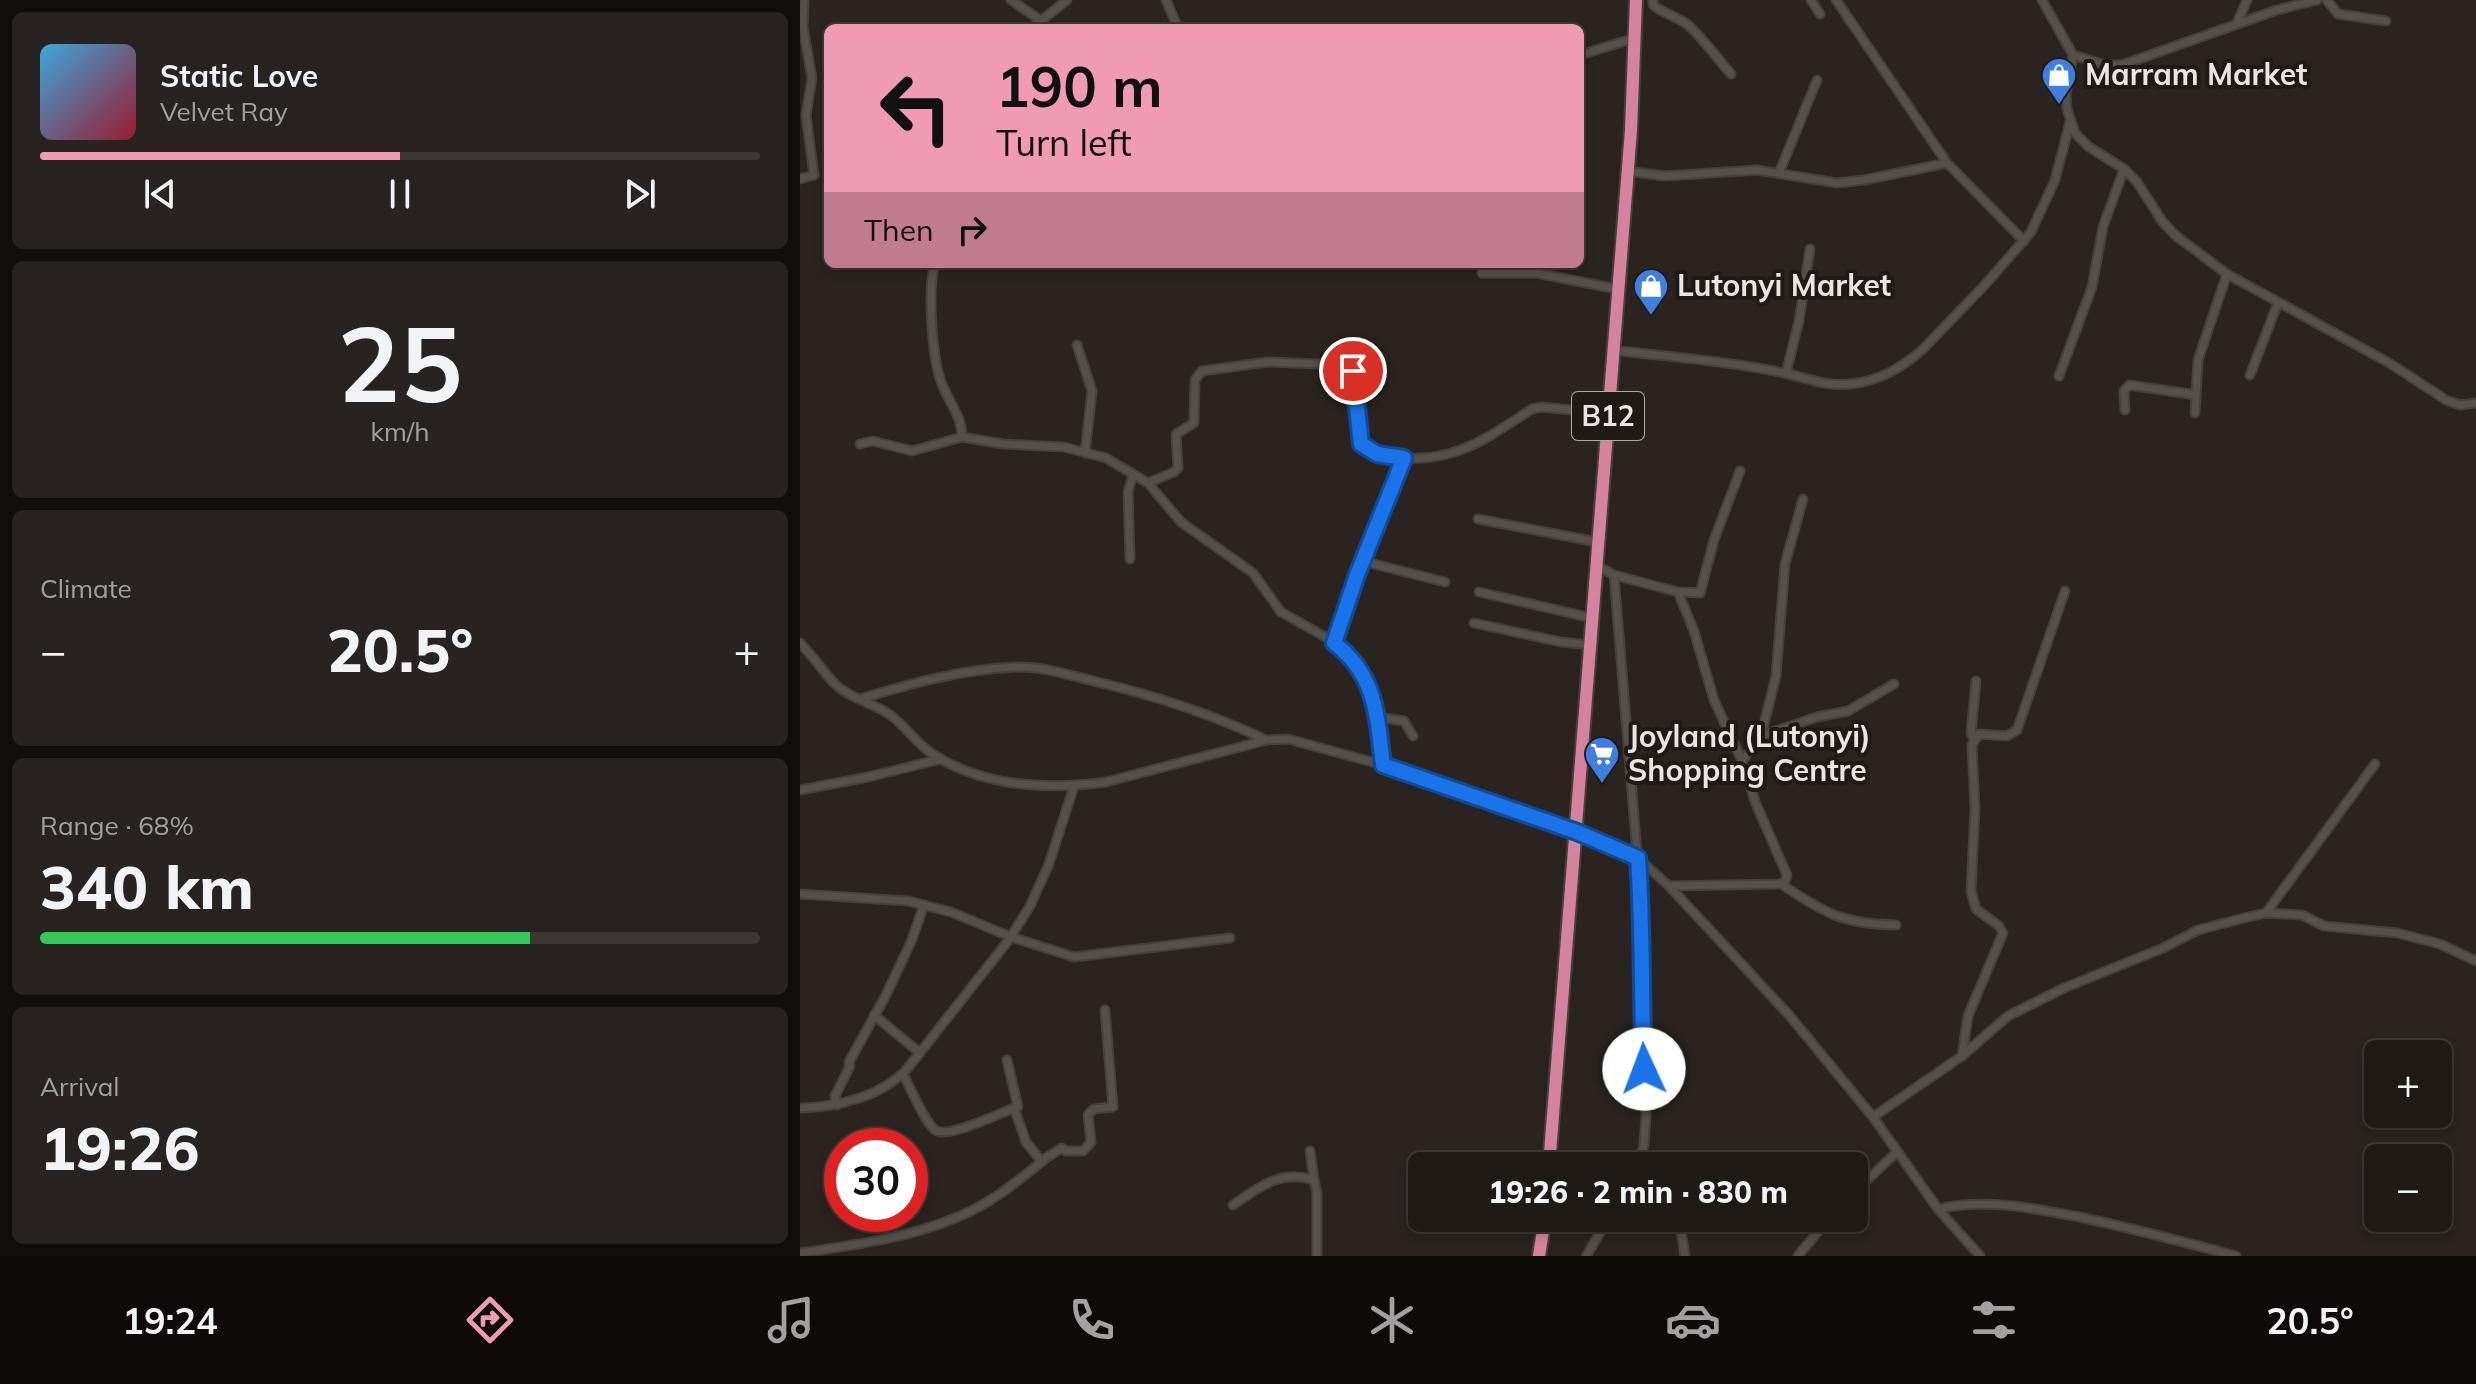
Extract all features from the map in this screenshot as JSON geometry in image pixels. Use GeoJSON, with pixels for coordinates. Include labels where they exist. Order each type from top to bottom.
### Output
{"type":"FeatureCollection","features":[{"type":"Feature","properties":{"kind":"highway","name":"B12"},"geometry":{"type":"LineString","coordinates":[[1550,1152],[1627,171],[1636,0]]}},
{"type":"Feature","properties":{"kind":"highway"},"geometry":{"type":"LineString","coordinates":[[1539,1256],[1543,1232]]}},
{"type":"Feature","properties":{"kind":"street"},"geometry":{"type":"LineString","coordinates":[[800,179],[814,175],[806,115],[812,78],[803,27],[804,0]]}},
{"type":"Feature","properties":{"kind":"street"},"geometry":{"type":"LineString","coordinates":[[1011,0],[1040,20]]}},
{"type":"Feature","properties":{"kind":"street"},"geometry":{"type":"LineString","coordinates":[[1036,24],[1067,0]]}},
{"type":"Feature","properties":{"kind":"street"},"geometry":{"type":"LineString","coordinates":[[1166,0],[1176,24]]}},
{"type":"Feature","properties":{"kind":"street"},"geometry":{"type":"LineString","coordinates":[[1653,0],[1653,5],[1663,13],[1675,16],[1689,26],[1731,74]]}},
{"type":"Feature","properties":{"kind":"street"},"geometry":{"type":"LineString","coordinates":[[1811,0],[1820,14]]}},
{"type":"Feature","properties":{"kind":"street"},"geometry":{"type":"LineString","coordinates":[[1836,0],[1947,163],[2024,241]]}},
{"type":"Feature","properties":{"kind":"street"},"geometry":{"type":"LineString","coordinates":[[1612,350],[1786,373],[1828,384],[1852,384],[1884,376],[1909,362],[2024,241],[2055,180],[2070,122],[2066,94],[2073,55],[2042,0]]}},
{"type":"Feature","properties":{"kind":"street"},"geometry":{"type":"LineString","coordinates":[[2236,25],[2247,0]]}},
{"type":"Feature","properties":{"kind":"street"},"geometry":{"type":"LineString","coordinates":[[2073,55],[2105,65],[2122,65],[2317,0]]}},
{"type":"Feature","properties":{"kind":"street"},"geometry":{"type":"LineString","coordinates":[[2327,0],[2338,14],[2386,21]]}},
{"type":"Feature","properties":{"kind":"street"},"geometry":{"type":"LineString","coordinates":[[1584,54],[1635,38]]}},
{"type":"Feature","properties":{"kind":"street"},"geometry":{"type":"LineString","coordinates":[[1779,173],[1817,80]]}},
{"type":"Feature","properties":{"kind":"street"},"geometry":{"type":"LineString","coordinates":[[2070,122],[2082,141],[2124,169],[2137,182],[2162,221],[2175,235],[2227,274],[2391,364],[2446,400],[2460,405],[2476,403]]}},
{"type":"Feature","properties":{"kind":"street"},"geometry":{"type":"LineString","coordinates":[[1627,171],[1665,176],[1745,170],[1837,183],[1947,163]]}},
{"type":"Feature","properties":{"kind":"street"},"geometry":{"type":"LineString","coordinates":[[2059,376],[2092,287],[2103,227],[2124,169]]}},
{"type":"Feature","properties":{"kind":"street"},"geometry":{"type":"LineString","coordinates":[[1786,373],[1799,321],[1810,249]]}},
{"type":"Feature","properties":{"kind":"street"},"geometry":{"type":"LineString","coordinates":[[934,268],[931,294],[936,364],[942,384],[962,424],[962,437]]}},
{"type":"Feature","properties":{"kind":"street"},"geometry":{"type":"LineString","coordinates":[[1482,273],[1536,273],[1617,289]]}},
{"type":"Feature","properties":{"kind":"street"},"geometry":{"type":"LineString","coordinates":[[2195,413],[2200,351],[2215,316],[2227,274]]}},
{"type":"Feature","properties":{"kind":"street"},"geometry":{"type":"LineString","coordinates":[[2250,375],[2278,303]]}},
{"type":"Feature","properties":{"kind":"street"},"geometry":{"type":"LineString","coordinates":[[1077,345],[1092,391],[1085,453]]}},
{"type":"Feature","properties":{"kind":"street"},"geometry":{"type":"LineString","coordinates":[[1148,483],[1178,468],[1176,434],[1195,421],[1194,388],[1197,374],[1202,371],[1267,362],[1340,363],[1353,371],[1361,444],[1377,454],[1404,458],[1438,458],[1470,448],[1532,409],[1542,407],[1608,414]]}},
{"type":"Feature","properties":{"kind":"street"},"geometry":{"type":"LineString","coordinates":[[2125,410],[2124,391],[2129,385],[2196,395]]}},
{"type":"Feature","properties":{"kind":"street"},"geometry":{"type":"LineString","coordinates":[[860,444],[873,441],[912,451],[962,437],[1003,444],[1064,447],[1106,458],[1148,483],[1181,522],[1253,573],[1281,612],[1334,643],[1362,674],[1375,701],[1383,765]]}},
{"type":"Feature","properties":{"kind":"street"},"geometry":{"type":"LineString","coordinates":[[1334,643],[1362,561],[1404,458]]}},
{"type":"Feature","properties":{"kind":"street"},"geometry":{"type":"LineString","coordinates":[[1596,564],[1614,575],[1678,592],[1700,593],[1714,540],[1740,471]]}},
{"type":"Feature","properties":{"kind":"street"},"geometry":{"type":"LineString","coordinates":[[1130,559],[1128,492],[1133,475]]}},
{"type":"Feature","properties":{"kind":"street"},"geometry":{"type":"LineString","coordinates":[[1742,761],[1761,736],[1776,676],[1785,564],[1803,499]]}},
{"type":"Feature","properties":{"kind":"street"},"geometry":{"type":"LineString","coordinates":[[1478,519],[1597,542]]}},
{"type":"Feature","properties":{"kind":"street"},"geometry":{"type":"LineString","coordinates":[[1362,561],[1445,582]]}},
{"type":"Feature","properties":{"kind":"street"},"geometry":{"type":"LineString","coordinates":[[1614,575],[1642,913],[1640,982],[1646,1115],[1642,1152]]}},
{"type":"Feature","properties":{"kind":"street"},"geometry":{"type":"LineString","coordinates":[[1962,1056],[1968,1016],[2003,933],[1999,926],[1976,909],[1971,891],[1975,809],[1972,745],[1974,738],[1983,733],[2012,735],[2017,730],[2065,591]]}},
{"type":"Feature","properties":{"kind":"street"},"geometry":{"type":"LineString","coordinates":[[1479,592],[1592,618]]}},
{"type":"Feature","properties":{"kind":"street"},"geometry":{"type":"LineString","coordinates":[[1678,592],[1694,631],[1714,700],[1787,871],[1785,882],[1781,884]]}},
{"type":"Feature","properties":{"kind":"street"},"geometry":{"type":"LineString","coordinates":[[1474,623],[1591,645]]}},
{"type":"Feature","properties":{"kind":"street"},"geometry":{"type":"LineString","coordinates":[[800,643],[836,685],[891,716],[912,739],[941,759],[978,775],[1025,785],[1074,786],[1106,782],[1267,740],[1288,739],[1383,765],[1577,832],[1638,858],[1669,886],[1789,1015],[1873,1117],[1938,1209],[1980,1256]]}},
{"type":"Feature","properties":{"kind":"street"},"geometry":{"type":"LineString","coordinates":[[860,699],[905,685],[975,672],[1014,667],[1037,668],[1148,694],[1222,719],[1267,740]]}},
{"type":"Feature","properties":{"kind":"street"},"geometry":{"type":"LineString","coordinates":[[1974,738],[1971,733],[1976,681]]}},
{"type":"Feature","properties":{"kind":"street"},"geometry":{"type":"LineString","coordinates":[[1761,736],[1817,717],[1848,711],[1894,684]]}},
{"type":"Feature","properties":{"kind":"street"},"geometry":{"type":"LineString","coordinates":[[1378,717],[1404,721],[1413,736]]}},
{"type":"Feature","properties":{"kind":"street"},"geometry":{"type":"LineString","coordinates":[[800,790],[941,759]]}},
{"type":"Feature","properties":{"kind":"street"},"geometry":{"type":"LineString","coordinates":[[2266,913],[2375,764]]}},
{"type":"Feature","properties":{"kind":"street"},"geometry":{"type":"LineString","coordinates":[[800,1108],[837,1105],[889,1086],[903,1074],[1011,937],[1030,906],[1049,864],[1074,786]]}},
{"type":"Feature","properties":{"kind":"street"},"geometry":{"type":"LineString","coordinates":[[1669,886],[1781,884],[1842,920],[1896,925]]}},
{"type":"Feature","properties":{"kind":"street"},"geometry":{"type":"LineString","coordinates":[[800,894],[908,901],[951,912],[1011,937],[1074,957],[1230,938]]}},
{"type":"Feature","properties":{"kind":"street"},"geometry":{"type":"LineString","coordinates":[[837,1105],[835,1096],[850,1066],[849,1062],[911,942],[924,905]]}},
{"type":"Feature","properties":{"kind":"street"},"geometry":{"type":"LineString","coordinates":[[1873,1117],[1962,1056],[2008,1016],[2064,988],[2163,948],[2198,930],[2266,913],[2302,915],[2324,926],[2397,933],[2440,944],[2476,961]]}},
{"type":"Feature","properties":{"kind":"street"},"geometry":{"type":"LineString","coordinates":[[800,1253],[849,1246],[935,1226],[983,1204],[1062,1148],[1066,1151],[1083,1151],[1091,1142],[1088,1115],[1094,1109],[1113,1107],[1105,1010]]}},
{"type":"Feature","properties":{"kind":"street"},"geometry":{"type":"LineString","coordinates":[[874,1015],[920,1053]]}},
{"type":"Feature","properties":{"kind":"street"},"geometry":{"type":"LineString","coordinates":[[903,1074],[932,1128],[942,1133],[1018,1107],[1007,1060]]}},
{"type":"Feature","properties":{"kind":"street"},"geometry":{"type":"LineString","coordinates":[[1014,1108],[1026,1142],[1041,1161],[1044,1160]]}},
{"type":"Feature","properties":{"kind":"street"},"geometry":{"type":"LineString","coordinates":[[1310,1151],[1317,1193],[1317,1256]]}},
{"type":"Feature","properties":{"kind":"street"},"geometry":{"type":"LineString","coordinates":[[1868,1179],[1896,1153]]}},
{"type":"Feature","properties":{"kind":"street"},"geometry":{"type":"LineString","coordinates":[[1233,1205],[1265,1183],[1285,1176],[1300,1175],[1314,1180]]}},
{"type":"Feature","properties":{"kind":"street"},"geometry":{"type":"LineString","coordinates":[[1938,1209],[1960,1203],[2027,1207],[2155,1234],[2236,1256]]}},
{"type":"Feature","properties":{"kind":"street"},"geometry":{"type":"LineString","coordinates":[[1586,1256],[1601,1232]]}},
{"type":"Feature","properties":{"kind":"street"},"geometry":{"type":"LineString","coordinates":[[1681,1232],[1685,1256]]}},
{"type":"Feature","properties":{"kind":"street"},"geometry":{"type":"LineString","coordinates":[[1798,1256],[1818,1232]]}},
{"type":"Feature","properties":{"kind":"place","name":"Marram Market"},"geometry":{"type":"Point","coordinates":[2059,106]}},
{"type":"Feature","properties":{"kind":"place","name":"Lutonyi Market"},"geometry":{"type":"Point","coordinates":[1651,317]}},
{"type":"Feature","properties":{"kind":"place","name":"Joyland (Lutonyi) Shopping Centre"},"geometry":{"type":"Point","coordinates":[1602,785]}},
{"type":"Feature","properties":{"kind":"route"},"geometry":{"type":"LineString","coordinates":[[1353,371],[1361,444],[1377,454],[1404,458],[1357,575],[1334,643],[1369,686],[1375,701],[1383,765],[1577,832],[1638,858],[1642,913],[1640,982],[1644,1069]]}}]}
